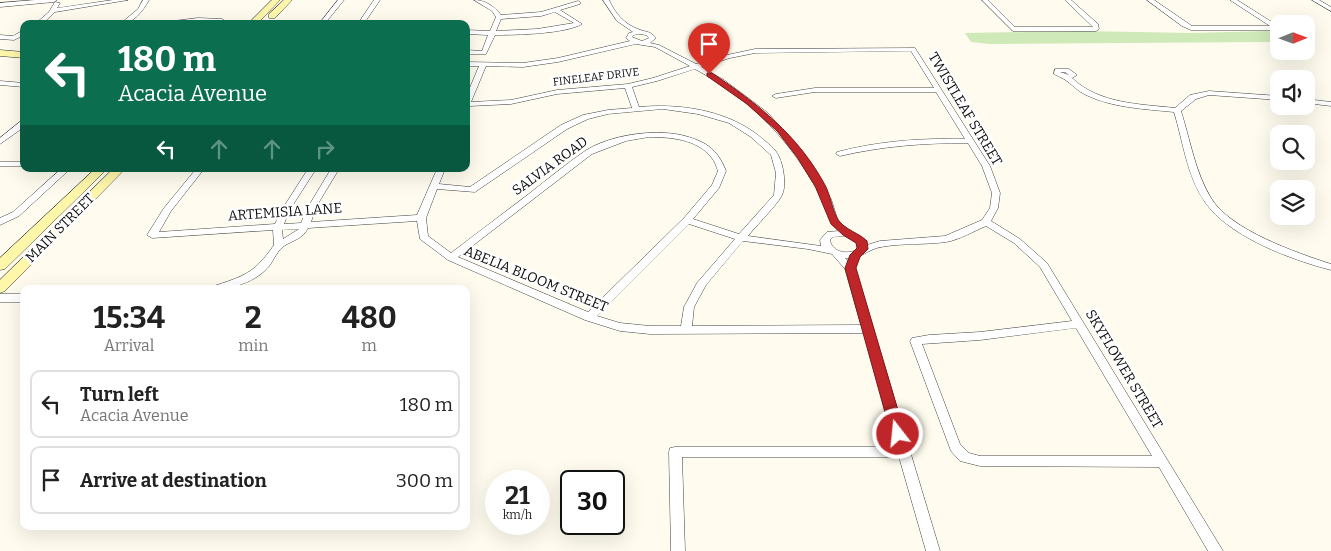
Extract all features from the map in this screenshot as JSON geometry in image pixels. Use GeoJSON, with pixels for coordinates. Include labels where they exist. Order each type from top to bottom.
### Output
{"type":"FeatureCollection","features":[{"type":"Feature","properties":{"kind":"main road"},"geometry":{"type":"LineString","coordinates":[[256,20],[276,0]]}},
{"type":"Feature","properties":{"kind":"main road"},"geometry":{"type":"LineString","coordinates":[[269,20],[288,0]]}},
{"type":"Feature","properties":{"kind":"main road"},"geometry":{"type":"LineString","coordinates":[[0,51],[20,49]]}},
{"type":"Feature","properties":{"kind":"main road"},"geometry":{"type":"LineString","coordinates":[[0,51],[20,54]]}},
{"type":"Feature","properties":{"kind":"main road","name":"MAIN STREET"},"geometry":{"type":"LineString","coordinates":[[0,266],[98,172]]}},
{"type":"Feature","properties":{"kind":"main road","name":"MAIN STREET"},"geometry":{"type":"LineString","coordinates":[[0,288],[116,172]]}},
{"type":"Feature","properties":{"kind":"street"},"geometry":{"type":"LineString","coordinates":[[0,5],[55,0],[54,10]]}},
{"type":"Feature","properties":{"kind":"street"},"geometry":{"type":"LineString","coordinates":[[43,20],[54,10],[126,0]]}},
{"type":"Feature","properties":{"kind":"street"},"geometry":{"type":"LineString","coordinates":[[128,20],[140,10],[146,0]]}},
{"type":"Feature","properties":{"kind":"street"},"geometry":{"type":"LineString","coordinates":[[324,20],[341,0]]}},
{"type":"Feature","properties":{"kind":"street"},"geometry":{"type":"LineString","coordinates":[[363,20],[377,0]]}},
{"type":"Feature","properties":{"kind":"street"},"geometry":{"type":"LineString","coordinates":[[470,52],[484,53],[498,17],[494,10],[476,0]]}},
{"type":"Feature","properties":{"kind":"street"},"geometry":{"type":"LineString","coordinates":[[606,0],[628,28],[633,39],[657,46],[722,81],[743,97],[780,130],[801,156],[820,186],[834,222],[847,233],[880,244]]}},
{"type":"Feature","properties":{"kind":"street"},"geometry":{"type":"LineString","coordinates":[[985,0],[1013,29],[1096,29],[1096,25],[1068,0]]}},
{"type":"Feature","properties":{"kind":"street"},"geometry":{"type":"LineString","coordinates":[[1150,0],[1184,25],[1192,28],[1274,28],[1273,25],[1233,0]]}},
{"type":"Feature","properties":{"kind":"street"},"geometry":{"type":"LineString","coordinates":[[1315,0],[1331,9]]}},
{"type":"Feature","properties":{"kind":"street"},"geometry":{"type":"LineString","coordinates":[[498,17],[523,17],[556,10],[575,1]]}},
{"type":"Feature","properties":{"kind":"street"},"geometry":{"type":"LineString","coordinates":[[470,32],[492,34],[548,31],[579,24],[556,10]]}},
{"type":"Feature","properties":{"kind":"street"},"geometry":{"type":"LineString","coordinates":[[628,28],[648,33],[657,46]]}},
{"type":"Feature","properties":{"kind":"street"},"geometry":{"type":"LineString","coordinates":[[633,39],[639,32]]}},
{"type":"Feature","properties":{"kind":"street"},"geometry":{"type":"LineString","coordinates":[[0,38],[14,38],[20,34]]}},
{"type":"Feature","properties":{"kind":"street"},"geometry":{"type":"LineString","coordinates":[[470,64],[523,65],[558,60],[633,39],[649,42],[653,38]]}},
{"type":"Feature","properties":{"kind":"street","name":"FINELEAF DRIVE"},"geometry":{"type":"LineString","coordinates":[[470,105],[511,102],[557,92],[628,86],[697,68],[729,56],[755,51],[913,49]]}},
{"type":"Feature","properties":{"kind":"street","name":"TWISTLEAF STREET"},"geometry":{"type":"LineString","coordinates":[[913,49],[986,166],[996,193],[994,208],[986,222]]}},
{"type":"Feature","properties":{"kind":"street"},"geometry":{"type":"LineString","coordinates":[[470,98],[483,65]]}},
{"type":"Feature","properties":{"kind":"street"},"geometry":{"type":"LineString","coordinates":[[1066,77],[1077,87],[1105,99],[1177,110],[1193,97],[1209,93],[1270,97]]}},
{"type":"Feature","properties":{"kind":"street"},"geometry":{"type":"LineString","coordinates":[[470,82],[476,83]]}},
{"type":"Feature","properties":{"kind":"street"},"geometry":{"type":"LineString","coordinates":[[0,83],[20,85]]}},
{"type":"Feature","properties":{"kind":"street"},"geometry":{"type":"LineString","coordinates":[[628,86],[636,108]]}},
{"type":"Feature","properties":{"kind":"street"},"geometry":{"type":"LineString","coordinates":[[776,96],[815,90],[939,90]]}},
{"type":"Feature","properties":{"kind":"street"},"geometry":{"type":"LineString","coordinates":[[1315,102],[1331,104]]}},
{"type":"Feature","properties":{"kind":"street"},"geometry":{"type":"LineString","coordinates":[[434,186],[472,190],[564,127],[601,114],[663,106],[698,112],[732,121],[754,135],[774,154],[780,173],[778,195],[702,283],[689,307],[686,330]]}},
{"type":"Feature","properties":{"kind":"street"},"geometry":{"type":"LineString","coordinates":[[1177,110],[1198,176],[1208,200],[1214,208],[1235,224],[1275,247],[1331,268]]}},
{"type":"Feature","properties":{"kind":"street"},"geometry":{"type":"LineString","coordinates":[[0,142],[20,127]]}},
{"type":"Feature","properties":{"kind":"street","name":"SALVIA ROAD"},"geometry":{"type":"LineString","coordinates":[[451,258],[589,152],[614,140],[639,134],[671,134],[698,142],[716,156],[722,171],[716,186],[687,220],[589,317]]}},
{"type":"Feature","properties":{"kind":"street"},"geometry":{"type":"LineString","coordinates":[[840,154],[863,147],[898,142],[970,140]]}},
{"type":"Feature","properties":{"kind":"street"},"geometry":{"type":"LineString","coordinates":[[0,164],[20,164]]}},
{"type":"Feature","properties":{"kind":"street"},"geometry":{"type":"LineString","coordinates":[[3,221],[16,214],[63,172]]}},
{"type":"Feature","properties":{"kind":"street","name":"ARTEMISIA LANE"},"geometry":{"type":"LineString","coordinates":[[198,172],[167,210],[152,235],[421,218]]}},
{"type":"Feature","properties":{"kind":"street"},"geometry":{"type":"LineString","coordinates":[[278,245],[277,235],[285,211],[310,172]]}},
{"type":"Feature","properties":{"kind":"street"},"geometry":{"type":"LineString","coordinates":[[227,285],[247,278],[265,265],[278,245],[298,235],[333,172]]}},
{"type":"Feature","properties":{"kind":"street"},"geometry":{"type":"LineString","coordinates":[[421,218],[440,172]]}},
{"type":"Feature","properties":{"kind":"street","name":"ABELIA BLOOM STREET"},"geometry":{"type":"LineString","coordinates":[[421,218],[423,237],[451,258],[589,317],[620,327],[650,330],[868,329]]}},
{"type":"Feature","properties":{"kind":"street"},"geometry":{"type":"LineString","coordinates":[[687,220],[741,238],[781,244],[808,245],[849,256],[880,244],[947,239],[986,222]]}},
{"type":"Feature","properties":{"kind":"street"},"geometry":{"type":"LineString","coordinates":[[834,222],[824,244],[850,268],[933,551]]}},
{"type":"Feature","properties":{"kind":"street","name":"SKYFLOWER STREET"},"geometry":{"type":"LineString","coordinates":[[986,222],[1012,236],[1033,252],[1044,265],[1216,551]]}},
{"type":"Feature","properties":{"kind":"street"},"geometry":{"type":"LineString","coordinates":[[808,245],[828,236],[847,233]]}},
{"type":"Feature","properties":{"kind":"street"},"geometry":{"type":"LineString","coordinates":[[850,268],[863,245],[858,238]]}},
{"type":"Feature","properties":{"kind":"street"},"geometry":{"type":"LineString","coordinates":[[0,298],[20,298]]}},
{"type":"Feature","properties":{"kind":"street"},"geometry":{"type":"LineString","coordinates":[[1080,324],[1050,325],[964,338],[933,337],[916,341],[955,447],[965,457],[980,461],[1162,462]]}},
{"type":"Feature","properties":{"kind":"street"},"geometry":{"type":"LineString","coordinates":[[678,551],[675,452],[903,452]]}},
{"type":"Feature","properties":{"kind":"green space"},"geometry":{"type":"Polygon","coordinates":[[[1267,31],[1270,32],[1270,42],[989,44],[971,42],[965,33],[1267,31]]]}},
{"type":"Feature","properties":{"kind":"route"},"geometry":{"type":"LineString","coordinates":[[709,74],[722,81],[750,102],[780,130],[801,156],[820,186],[827,199],[834,222],[847,233],[861,241],[863,249],[855,255],[850,268],[898,434]]}}]}
